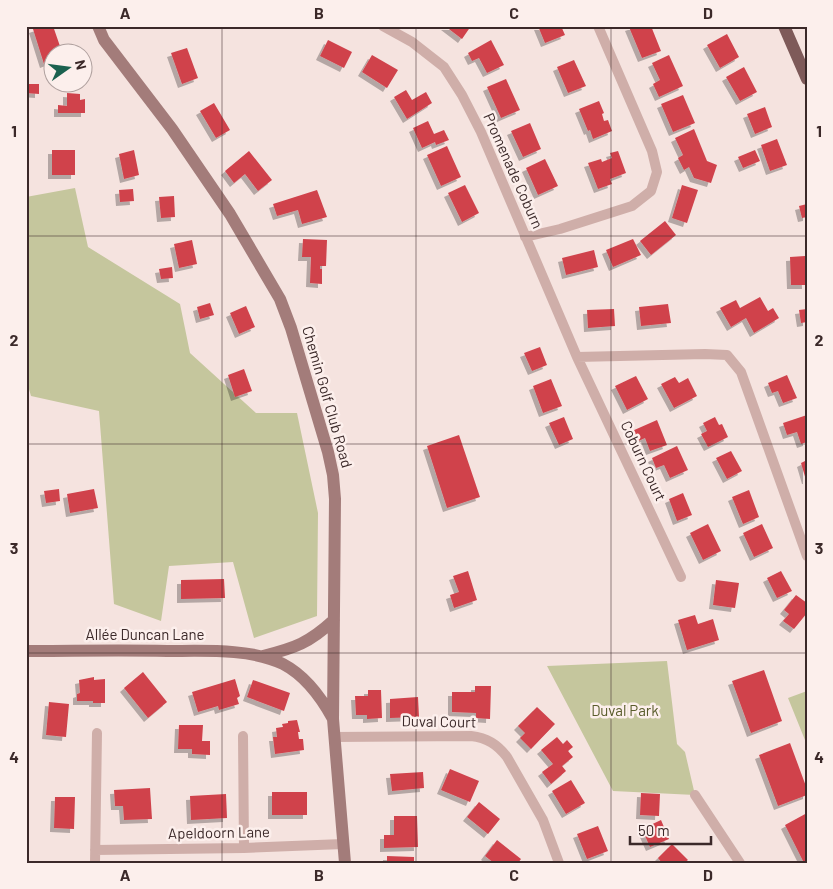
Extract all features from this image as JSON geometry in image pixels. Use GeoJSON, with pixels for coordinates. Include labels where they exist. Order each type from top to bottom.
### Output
{"type":"FeatureCollection","features":[{"type":"Feature","properties":{"kind":"main road"},"geometry":{"type":"LineString","coordinates":[[784,26],[807,79]]}},
{"type":"Feature","properties":{"kind":"street","name":"Chemin Golf Club Road"},"geometry":{"type":"LineString","coordinates":[[98,26],[104,40],[172,129],[230,214],[280,299],[328,452],[336,499],[333,719],[345,863]]}},
{"type":"Feature","properties":{"kind":"street","name":"Promenade Coburn"},"geometry":{"type":"LineString","coordinates":[[383,26],[412,42],[444,67],[462,95],[481,132],[576,357]]}},
{"type":"Feature","properties":{"kind":"street"},"geometry":{"type":"LineString","coordinates":[[525,237],[560,229],[632,206],[651,190],[657,172],[652,151],[598,26]]}},
{"type":"Feature","properties":{"kind":"street"},"geometry":{"type":"LineString","coordinates":[[576,357],[705,354],[727,356],[740,372],[807,556]]}},
{"type":"Feature","properties":{"kind":"street","name":"Coburn Court"},"geometry":{"type":"LineString","coordinates":[[576,357],[681,578]]}},
{"type":"Feature","properties":{"kind":"street"},"geometry":{"type":"LineString","coordinates":[[262,656],[300,645],[317,636],[334,620]]}},
{"type":"Feature","properties":{"kind":"street","name":"Allée Duncan Lane"},"geometry":{"type":"LineString","coordinates":[[26,651],[187,651],[262,656]]}},
{"type":"Feature","properties":{"kind":"street"},"geometry":{"type":"LineString","coordinates":[[262,656],[283,664],[298,674],[323,701],[333,719]]}},
{"type":"Feature","properties":{"kind":"street"},"geometry":{"type":"LineString","coordinates":[[95,863],[97,733]]}},
{"type":"Feature","properties":{"kind":"street"},"geometry":{"type":"LineString","coordinates":[[243,736],[244,848]]}},
{"type":"Feature","properties":{"kind":"street","name":"Duval Court"},"geometry":{"type":"LineString","coordinates":[[334,737],[471,736],[491,741],[507,756],[543,820],[559,863]]}},
{"type":"Feature","properties":{"kind":"street"},"geometry":{"type":"LineString","coordinates":[[695,795],[740,863]]}},
{"type":"Feature","properties":{"kind":"street","name":"Apeldoorn Lane"},"geometry":{"type":"LineString","coordinates":[[95,850],[244,848],[343,844]]}},
{"type":"Feature","properties":{"kind":"green space"},"geometry":{"type":"Polygon","coordinates":[[[75,188],[88,247],[180,304],[190,353],[256,413],[297,413],[318,513],[317,616],[254,638],[233,562],[169,566],[161,621],[114,604],[99,411],[31,396],[26,379],[26,197],[75,188]]]}},
{"type":"Feature","properties":{"kind":"green space","name":"Duval Park"},"geometry":{"type":"Polygon","coordinates":[[[667,661],[677,744],[685,752],[695,795],[613,791],[547,666],[667,661]]]}},
{"type":"Feature","properties":{"kind":"green space"},"geometry":{"type":"Polygon","coordinates":[[[807,691],[807,745],[788,698],[807,691]]]}},
{"type":"Feature","properties":{"kind":"building"},"geometry":{"type":"Polygon","coordinates":[[[42,26],[53,26],[59,42],[42,42],[42,58],[33,29],[42,26]]]}},
{"type":"Feature","properties":{"kind":"building"},"geometry":{"type":"Polygon","coordinates":[[[445,26],[471,26],[462,39],[445,26]]]}},
{"type":"Feature","properties":{"kind":"building"},"geometry":{"type":"Polygon","coordinates":[[[538,26],[561,26],[565,35],[545,43],[538,26]]]}},
{"type":"Feature","properties":{"kind":"building"},"geometry":{"type":"Polygon","coordinates":[[[651,26],[661,51],[642,58],[629,27],[651,26]]]}},
{"type":"Feature","properties":{"kind":"building"},"geometry":{"type":"Polygon","coordinates":[[[727,34],[739,57],[720,68],[707,45],[727,34]]]}},
{"type":"Feature","properties":{"kind":"building"},"geometry":{"type":"Polygon","coordinates":[[[328,40],[352,52],[344,68],[320,56],[328,40]]]}},
{"type":"Feature","properties":{"kind":"building"},"geometry":{"type":"Polygon","coordinates":[[[491,40],[504,65],[487,73],[479,58],[472,61],[468,53],[491,40]]]}},
{"type":"Feature","properties":{"kind":"building"},"geometry":{"type":"Polygon","coordinates":[[[187,48],[198,78],[182,84],[171,53],[187,48]]]}},
{"type":"Feature","properties":{"kind":"building"},"geometry":{"type":"Polygon","coordinates":[[[372,55],[398,70],[387,88],[362,72],[372,55]]]}},
{"type":"Feature","properties":{"kind":"building"},"geometry":{"type":"Polygon","coordinates":[[[669,55],[683,86],[659,97],[653,84],[660,80],[652,63],[669,55]]]}},
{"type":"Feature","properties":{"kind":"building"},"geometry":{"type":"Polygon","coordinates":[[[574,60],[586,86],[568,93],[557,67],[574,60]]]}},
{"type":"Feature","properties":{"kind":"building"},"geometry":{"type":"Polygon","coordinates":[[[744,67],[757,92],[740,101],[726,77],[744,67]]]}},
{"type":"Feature","properties":{"kind":"building"},"geometry":{"type":"Polygon","coordinates":[[[506,79],[520,110],[501,118],[487,87],[506,79]]]}},
{"type":"Feature","properties":{"kind":"building"},"geometry":{"type":"Polygon","coordinates":[[[26,84],[39,84],[39,94],[26,93],[26,84]]]}},
{"type":"Feature","properties":{"kind":"building"},"geometry":{"type":"Polygon","coordinates":[[[406,90],[412,100],[426,92],[432,103],[407,119],[394,97],[406,90]]]}},
{"type":"Feature","properties":{"kind":"building"},"geometry":{"type":"Polygon","coordinates":[[[67,93],[80,94],[80,100],[85,99],[85,113],[58,113],[58,105],[67,106],[67,93]]]}},
{"type":"Feature","properties":{"kind":"building"},"geometry":{"type":"Polygon","coordinates":[[[683,95],[695,123],[673,132],[661,104],[683,95]]]}},
{"type":"Feature","properties":{"kind":"building"},"geometry":{"type":"Polygon","coordinates":[[[599,101],[604,113],[602,114],[604,121],[608,120],[612,131],[593,139],[579,109],[599,101]]]}},
{"type":"Feature","properties":{"kind":"building"},"geometry":{"type":"Polygon","coordinates":[[[214,103],[230,130],[216,138],[200,111],[214,103]]]}},
{"type":"Feature","properties":{"kind":"building"},"geometry":{"type":"Polygon","coordinates":[[[765,107],[772,127],[755,134],[747,114],[765,107]]]}},
{"type":"Feature","properties":{"kind":"building"},"geometry":{"type":"Polygon","coordinates":[[[428,121],[434,134],[444,130],[449,140],[436,145],[435,142],[422,148],[413,128],[428,121]]]}},
{"type":"Feature","properties":{"kind":"building"},"geometry":{"type":"Polygon","coordinates":[[[530,123],[541,149],[523,157],[511,131],[530,123]]]}},
{"type":"Feature","properties":{"kind":"building"},"geometry":{"type":"Polygon","coordinates":[[[694,129],[707,161],[717,165],[711,183],[694,178],[689,167],[684,170],[678,158],[683,155],[675,138],[694,129]]]}},
{"type":"Feature","properties":{"kind":"building"},"geometry":{"type":"Polygon","coordinates":[[[777,139],[787,165],[770,171],[761,145],[777,139]]]}},
{"type":"Feature","properties":{"kind":"building"},"geometry":{"type":"Polygon","coordinates":[[[447,146],[461,177],[441,186],[427,155],[447,146]]]}},
{"type":"Feature","properties":{"kind":"building"},"geometry":{"type":"Polygon","coordinates":[[[52,150],[75,150],[75,175],[52,175],[52,150]]]}},
{"type":"Feature","properties":{"kind":"building"},"geometry":{"type":"Polygon","coordinates":[[[134,150],[139,175],[124,179],[119,154],[134,150]]]}},
{"type":"Feature","properties":{"kind":"building"},"geometry":{"type":"Polygon","coordinates":[[[755,150],[760,161],[743,168],[738,157],[755,150]]]}},
{"type":"Feature","properties":{"kind":"building"},"geometry":{"type":"Polygon","coordinates":[[[249,151],[272,180],[258,191],[245,174],[234,183],[225,171],[249,151]]]}},
{"type":"Feature","properties":{"kind":"building"},"geometry":{"type":"Polygon","coordinates":[[[618,151],[626,173],[610,179],[612,184],[598,189],[588,163],[601,159],[602,162],[612,158],[610,153],[618,151]]]}},
{"type":"Feature","properties":{"kind":"building"},"geometry":{"type":"Polygon","coordinates":[[[545,159],[558,186],[538,195],[526,168],[545,159]]]}},
{"type":"Feature","properties":{"kind":"building"},"geometry":{"type":"Polygon","coordinates":[[[465,185],[479,213],[462,222],[448,193],[465,185]]]}},
{"type":"Feature","properties":{"kind":"building"},"geometry":{"type":"Polygon","coordinates":[[[682,185],[698,190],[687,223],[672,218],[682,185]]]}},
{"type":"Feature","properties":{"kind":"building"},"geometry":{"type":"Polygon","coordinates":[[[133,189],[134,201],[120,202],[119,190],[133,189]]]}},
{"type":"Feature","properties":{"kind":"building"},"geometry":{"type":"Polygon","coordinates":[[[317,190],[327,217],[302,224],[298,210],[277,216],[273,204],[317,190]]]}},
{"type":"Feature","properties":{"kind":"building"},"geometry":{"type":"Polygon","coordinates":[[[174,196],[175,217],[161,218],[159,197],[174,196]]]}},
{"type":"Feature","properties":{"kind":"building"},"geometry":{"type":"Polygon","coordinates":[[[807,204],[807,217],[802,218],[799,206],[807,204]]]}},
{"type":"Feature","properties":{"kind":"building"},"geometry":{"type":"Polygon","coordinates":[[[665,221],[676,235],[651,255],[640,241],[665,221]]]}},
{"type":"Feature","properties":{"kind":"building"},"geometry":{"type":"Polygon","coordinates":[[[303,239],[327,240],[326,266],[320,266],[320,269],[322,269],[322,284],[310,283],[311,257],[302,257],[303,239]]]}},
{"type":"Feature","properties":{"kind":"building"},"geometry":{"type":"Polygon","coordinates":[[[633,239],[641,255],[613,267],[606,250],[633,239]]]}},
{"type":"Feature","properties":{"kind":"building"},"geometry":{"type":"Polygon","coordinates":[[[192,240],[197,264],[179,268],[174,244],[192,240]]]}},
{"type":"Feature","properties":{"kind":"building"},"geometry":{"type":"Polygon","coordinates":[[[594,250],[598,267],[566,275],[562,258],[594,250]]]}},
{"type":"Feature","properties":{"kind":"building"},"geometry":{"type":"Polygon","coordinates":[[[805,256],[806,285],[791,285],[790,257],[805,256]]]}},
{"type":"Feature","properties":{"kind":"building"},"geometry":{"type":"Polygon","coordinates":[[[172,267],[173,278],[161,279],[159,269],[172,267]]]}},
{"type":"Feature","properties":{"kind":"building"},"geometry":{"type":"Polygon","coordinates":[[[760,297],[768,311],[773,308],[779,318],[754,333],[746,318],[731,327],[720,308],[736,300],[740,308],[760,297]]]}},
{"type":"Feature","properties":{"kind":"building"},"geometry":{"type":"Polygon","coordinates":[[[210,303],[214,315],[200,319],[197,307],[210,303]]]}},
{"type":"Feature","properties":{"kind":"building"},"geometry":{"type":"Polygon","coordinates":[[[668,304],[671,323],[641,326],[639,307],[668,304]]]}},
{"type":"Feature","properties":{"kind":"building"},"geometry":{"type":"Polygon","coordinates":[[[246,306],[255,327],[239,334],[230,313],[246,306]]]}},
{"type":"Feature","properties":{"kind":"building"},"geometry":{"type":"Polygon","coordinates":[[[614,309],[615,326],[588,328],[587,310],[614,309]]]}},
{"type":"Feature","properties":{"kind":"building"},"geometry":{"type":"Polygon","coordinates":[[[807,309],[807,322],[801,323],[799,310],[807,309]]]}},
{"type":"Feature","properties":{"kind":"building"},"geometry":{"type":"Polygon","coordinates":[[[540,347],[547,365],[532,371],[524,353],[540,347]]]}},
{"type":"Feature","properties":{"kind":"building"},"geometry":{"type":"Polygon","coordinates":[[[244,369],[252,391],[235,397],[228,375],[244,369]]]}},
{"type":"Feature","properties":{"kind":"building"},"geometry":{"type":"Polygon","coordinates":[[[787,375],[797,398],[783,403],[778,391],[772,393],[768,383],[787,375]]]}},
{"type":"Feature","properties":{"kind":"building"},"geometry":{"type":"Polygon","coordinates":[[[636,376],[648,399],[627,410],[615,386],[636,376]]]}},
{"type":"Feature","properties":{"kind":"building"},"geometry":{"type":"Polygon","coordinates":[[[675,377],[679,383],[688,378],[697,396],[674,408],[661,384],[675,377]]]}},
{"type":"Feature","properties":{"kind":"building"},"geometry":{"type":"Polygon","coordinates":[[[551,379],[562,406],[543,413],[533,386],[551,379]]]}},
{"type":"Feature","properties":{"kind":"building"},"geometry":{"type":"Polygon","coordinates":[[[807,415],[807,442],[801,444],[797,432],[787,435],[783,423],[807,415]]]}},
{"type":"Feature","properties":{"kind":"building"},"geometry":{"type":"Polygon","coordinates":[[[564,417],[573,439],[559,445],[549,423],[564,417]]]}},
{"type":"Feature","properties":{"kind":"building"},"geometry":{"type":"Polygon","coordinates":[[[715,417],[719,425],[722,424],[728,437],[708,447],[701,434],[707,431],[703,423],[715,417]]]}},
{"type":"Feature","properties":{"kind":"building"},"geometry":{"type":"Polygon","coordinates":[[[657,420],[667,445],[650,451],[645,438],[636,442],[632,431],[657,420]]]}},
{"type":"Feature","properties":{"kind":"building"},"geometry":{"type":"Polygon","coordinates":[[[459,435],[480,497],[447,508],[427,446],[459,435]]]}},
{"type":"Feature","properties":{"kind":"building"},"geometry":{"type":"Polygon","coordinates":[[[677,446],[688,470],[670,478],[664,465],[656,468],[652,458],[677,446]]]}},
{"type":"Feature","properties":{"kind":"building"},"geometry":{"type":"Polygon","coordinates":[[[731,451],[742,471],[727,479],[716,458],[731,451]]]}},
{"type":"Feature","properties":{"kind":"building"},"geometry":{"type":"Polygon","coordinates":[[[807,460],[807,480],[806,480],[801,463],[807,460]]]}},
{"type":"Feature","properties":{"kind":"building"},"geometry":{"type":"Polygon","coordinates":[[[59,489],[60,501],[46,503],[44,491],[59,489]]]}},
{"type":"Feature","properties":{"kind":"building"},"geometry":{"type":"Polygon","coordinates":[[[94,489],[98,508],[70,513],[67,494],[94,489]]]}},
{"type":"Feature","properties":{"kind":"building"},"geometry":{"type":"Polygon","coordinates":[[[749,490],[759,517],[743,524],[732,497],[749,490]]]}},
{"type":"Feature","properties":{"kind":"building"},"geometry":{"type":"Polygon","coordinates":[[[683,493],[692,515],[677,521],[669,499],[683,493]]]}},
{"type":"Feature","properties":{"kind":"building"},"geometry":{"type":"Polygon","coordinates":[[[708,524],[721,551],[703,560],[690,533],[708,524]]]}},
{"type":"Feature","properties":{"kind":"building"},"geometry":{"type":"Polygon","coordinates":[[[762,524],[773,548],[754,557],[743,533],[762,524]]]}},
{"type":"Feature","properties":{"kind":"building"},"geometry":{"type":"Polygon","coordinates":[[[468,571],[477,600],[454,608],[450,595],[459,592],[453,576],[468,571]]]}},
{"type":"Feature","properties":{"kind":"building"},"geometry":{"type":"Polygon","coordinates":[[[781,571],[792,591],[777,598],[767,578],[781,571]]]}},
{"type":"Feature","properties":{"kind":"building"},"geometry":{"type":"Polygon","coordinates":[[[224,579],[225,598],[181,599],[181,580],[224,579]]]}},
{"type":"Feature","properties":{"kind":"building"},"geometry":{"type":"Polygon","coordinates":[[[716,580],[739,583],[735,608],[713,605],[716,580]]]}},
{"type":"Feature","properties":{"kind":"building"},"geometry":{"type":"Polygon","coordinates":[[[796,595],[807,603],[807,613],[794,629],[783,621],[789,614],[784,610],[796,595]]]}},
{"type":"Feature","properties":{"kind":"building"},"geometry":{"type":"Polygon","coordinates":[[[695,615],[698,624],[713,619],[719,640],[687,650],[678,620],[695,615]]]}},
{"type":"Feature","properties":{"kind":"building"},"geometry":{"type":"Polygon","coordinates":[[[764,670],[782,721],[751,733],[732,681],[764,670]]]}},
{"type":"Feature","properties":{"kind":"building"},"geometry":{"type":"Polygon","coordinates":[[[143,672],[167,702],[148,718],[124,688],[143,672]]]}},
{"type":"Feature","properties":{"kind":"building"},"geometry":{"type":"Polygon","coordinates":[[[94,677],[94,680],[105,679],[105,703],[77,701],[77,694],[80,693],[79,680],[94,677]]]}},
{"type":"Feature","properties":{"kind":"building"},"geometry":{"type":"Polygon","coordinates":[[[235,679],[240,696],[237,698],[239,704],[219,710],[218,706],[198,712],[192,692],[235,679]]]}},
{"type":"Feature","properties":{"kind":"building"},"geometry":{"type":"Polygon","coordinates":[[[253,680],[290,693],[284,711],[247,697],[253,680]]]}},
{"type":"Feature","properties":{"kind":"building"},"geometry":{"type":"Polygon","coordinates":[[[475,686],[491,686],[490,719],[476,718],[476,713],[452,712],[452,692],[475,692],[475,686]]]}},
{"type":"Feature","properties":{"kind":"building"},"geometry":{"type":"Polygon","coordinates":[[[368,690],[381,690],[382,718],[367,719],[367,715],[356,715],[355,696],[368,696],[368,690]]]}},
{"type":"Feature","properties":{"kind":"building"},"geometry":{"type":"Polygon","coordinates":[[[418,697],[419,717],[390,718],[390,699],[418,697]]]}},
{"type":"Feature","properties":{"kind":"building"},"geometry":{"type":"Polygon","coordinates":[[[49,702],[69,704],[66,737],[46,735],[49,702]]]}},
{"type":"Feature","properties":{"kind":"building"},"geometry":{"type":"Polygon","coordinates":[[[537,707],[555,724],[531,749],[520,738],[525,733],[518,726],[537,707]]]}},
{"type":"Feature","properties":{"kind":"building"},"geometry":{"type":"Polygon","coordinates":[[[297,720],[300,732],[298,732],[299,739],[303,739],[304,750],[275,754],[273,737],[277,737],[276,728],[283,727],[282,724],[288,723],[288,721],[297,720]]]}},
{"type":"Feature","properties":{"kind":"building"},"geometry":{"type":"Polygon","coordinates":[[[179,725],[203,725],[202,741],[210,741],[210,755],[192,754],[192,749],[178,749],[179,725]]]}},
{"type":"Feature","properties":{"kind":"building"},"geometry":{"type":"Polygon","coordinates":[[[557,737],[563,744],[567,740],[573,747],[568,751],[573,757],[562,766],[566,771],[551,784],[542,772],[553,764],[541,750],[557,737]]]}},
{"type":"Feature","properties":{"kind":"building"},"geometry":{"type":"Polygon","coordinates":[[[790,743],[807,789],[807,795],[778,806],[759,755],[790,743]]]}},
{"type":"Feature","properties":{"kind":"building"},"geometry":{"type":"Polygon","coordinates":[[[450,769],[479,781],[470,802],[441,790],[450,769]]]}},
{"type":"Feature","properties":{"kind":"building"},"geometry":{"type":"Polygon","coordinates":[[[423,772],[424,788],[392,791],[390,774],[423,772]]]}},
{"type":"Feature","properties":{"kind":"building"},"geometry":{"type":"Polygon","coordinates":[[[571,780],[585,803],[566,814],[552,791],[571,780]]]}},
{"type":"Feature","properties":{"kind":"building"},"geometry":{"type":"Polygon","coordinates":[[[150,788],[152,819],[124,820],[123,806],[115,806],[114,790],[150,788]]]}},
{"type":"Feature","properties":{"kind":"building"},"geometry":{"type":"Polygon","coordinates":[[[272,792],[307,792],[307,815],[272,815],[272,792]]]}},
{"type":"Feature","properties":{"kind":"building"},"geometry":{"type":"Polygon","coordinates":[[[641,793],[660,794],[659,816],[640,815],[641,793]]]}},
{"type":"Feature","properties":{"kind":"building"},"geometry":{"type":"Polygon","coordinates":[[[226,794],[227,818],[191,820],[190,796],[226,794]]]}},
{"type":"Feature","properties":{"kind":"building"},"geometry":{"type":"Polygon","coordinates":[[[55,797],[75,797],[74,829],[54,828],[55,797]]]}},
{"type":"Feature","properties":{"kind":"building"},"geometry":{"type":"Polygon","coordinates":[[[479,802],[500,819],[488,834],[467,817],[479,802]]]}},
{"type":"Feature","properties":{"kind":"building"},"geometry":{"type":"Polygon","coordinates":[[[807,813],[807,863],[804,863],[785,825],[807,813]]]}},
{"type":"Feature","properties":{"kind":"building"},"geometry":{"type":"Polygon","coordinates":[[[394,816],[417,816],[418,847],[384,848],[384,835],[394,835],[394,816]]]}},
{"type":"Feature","properties":{"kind":"building"},"geometry":{"type":"Polygon","coordinates":[[[661,820],[669,839],[650,847],[642,829],[661,820]]]}},
{"type":"Feature","properties":{"kind":"building"},"geometry":{"type":"Polygon","coordinates":[[[598,826],[608,851],[587,859],[577,834],[598,826]]]}},
{"type":"Feature","properties":{"kind":"building"},"geometry":{"type":"Polygon","coordinates":[[[497,840],[521,859],[518,863],[494,863],[485,856],[497,840]]]}},
{"type":"Feature","properties":{"kind":"building"},"geometry":{"type":"Polygon","coordinates":[[[672,844],[688,860],[684,863],[662,863],[658,858],[672,844]]]}},
{"type":"Feature","properties":{"kind":"building"},"geometry":{"type":"Polygon","coordinates":[[[387,856],[414,857],[414,863],[387,863],[387,856]]]}}]}
